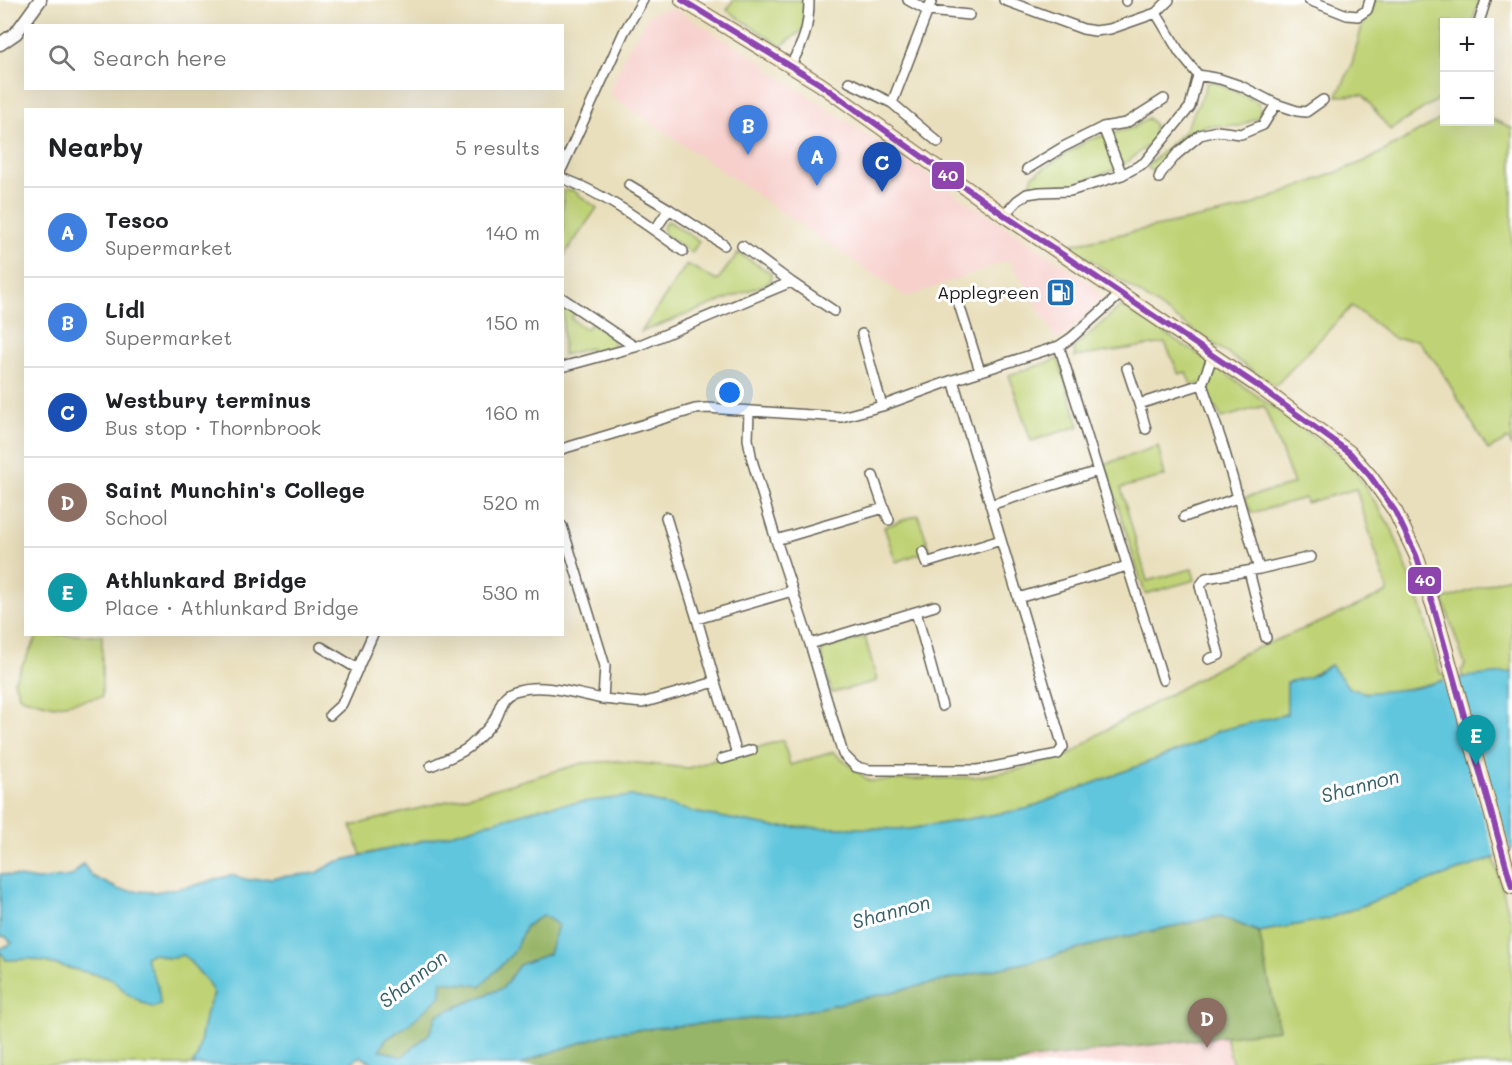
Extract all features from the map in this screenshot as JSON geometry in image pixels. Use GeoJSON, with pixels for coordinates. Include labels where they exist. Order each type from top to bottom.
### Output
{"type":"FeatureCollection","features":[{"type":"Feature","properties":{"kind":"main road"},"geometry":{"type":"LineString","coordinates":[[682,0],[820,84],[1004,215],[1213,355],[1350,453],[1395,511],[1416,555],[1434,608],[1512,887]]}},
{"type":"Feature","properties":{"kind":"street"},"geometry":{"type":"LineString","coordinates":[[0,44],[16,33],[40,0]]}},
{"type":"Feature","properties":{"kind":"street"},"geometry":{"type":"LineString","coordinates":[[564,164],[624,32],[643,0]]}},
{"type":"Feature","properties":{"kind":"street"},"geometry":{"type":"LineString","coordinates":[[790,66],[807,31],[809,0]]}},
{"type":"Feature","properties":{"kind":"street"},"geometry":{"type":"LineString","coordinates":[[908,0],[928,11],[969,15]]}},
{"type":"Feature","properties":{"kind":"street"},"geometry":{"type":"LineString","coordinates":[[892,103],[932,0]]}},
{"type":"Feature","properties":{"kind":"street"},"geometry":{"type":"LineString","coordinates":[[1004,0],[1083,29],[1095,31],[1110,29],[1156,13],[1169,0]]}},
{"type":"Feature","properties":{"kind":"street"},"geometry":{"type":"LineString","coordinates":[[1309,0],[1347,15],[1358,16],[1367,10],[1370,0]]}},
{"type":"Feature","properties":{"kind":"street"},"geometry":{"type":"LineString","coordinates":[[1480,18],[1486,0]]}},
{"type":"Feature","properties":{"kind":"street"},"geometry":{"type":"LineString","coordinates":[[1156,13],[1180,53],[1198,75],[1220,78],[1276,104],[1297,111],[1306,112],[1323,100]]}},
{"type":"Feature","properties":{"kind":"street"},"geometry":{"type":"LineString","coordinates":[[1004,215],[1027,194],[1070,191],[1122,175],[1144,163],[1190,107],[1198,75]]}},
{"type":"Feature","properties":{"kind":"street"},"geometry":{"type":"LineString","coordinates":[[849,82],[892,103],[938,142]]}},
{"type":"Feature","properties":{"kind":"street"},"geometry":{"type":"LineString","coordinates":[[1027,169],[1063,147],[1103,127],[1126,123],[1164,99]]}},
{"type":"Feature","properties":{"kind":"street"},"geometry":{"type":"LineString","coordinates":[[1159,178],[1177,154],[1200,135],[1217,131],[1241,134],[1263,125],[1276,104]]}},
{"type":"Feature","properties":{"kind":"street"},"geometry":{"type":"LineString","coordinates":[[1103,127],[1122,175]]}},
{"type":"Feature","properties":{"kind":"street"},"geometry":{"type":"LineString","coordinates":[[564,179],[584,186],[655,230],[683,251]]}},
{"type":"Feature","properties":{"kind":"street"},"geometry":{"type":"LineString","coordinates":[[629,185],[724,245]]}},
{"type":"Feature","properties":{"kind":"street"},"geometry":{"type":"LineString","coordinates":[[655,230],[669,209]]}},
{"type":"Feature","properties":{"kind":"street"},"geometry":{"type":"LineString","coordinates":[[742,246],[834,311]]}},
{"type":"Feature","properties":{"kind":"street"},"geometry":{"type":"LineString","coordinates":[[564,366],[635,347],[791,282]]}},
{"type":"Feature","properties":{"kind":"street"},"geometry":{"type":"LineString","coordinates":[[564,448],[695,409],[841,417],[882,406],[953,380],[1059,346],[1080,330],[1120,292]]}},
{"type":"Feature","properties":{"kind":"street"},"geometry":{"type":"LineString","coordinates":[[957,298],[980,371]]}},
{"type":"Feature","properties":{"kind":"street"},"geometry":{"type":"LineString","coordinates":[[564,299],[635,347]]}},
{"type":"Feature","properties":{"kind":"street"},"geometry":{"type":"LineString","coordinates":[[862,334],[882,406]]}},
{"type":"Feature","properties":{"kind":"street"},"geometry":{"type":"LineString","coordinates":[[1059,346],[1163,680]]}},
{"type":"Feature","properties":{"kind":"street"},"geometry":{"type":"LineString","coordinates":[[1213,355],[1202,384],[1223,446],[1237,498],[1254,570],[1266,638]]}},
{"type":"Feature","properties":{"kind":"street"},"geometry":{"type":"LineString","coordinates":[[1127,368],[1146,429]]}},
{"type":"Feature","properties":{"kind":"street"},"geometry":{"type":"LineString","coordinates":[[749,411],[748,439],[752,460],[843,754],[856,767],[870,770],[978,770],[1058,754],[1063,747],[953,380]]}},
{"type":"Feature","properties":{"kind":"street"},"geometry":{"type":"LineString","coordinates":[[1139,404],[1202,384]]}},
{"type":"Feature","properties":{"kind":"street"},"geometry":{"type":"LineString","coordinates":[[990,505],[1098,471]]}},
{"type":"Feature","properties":{"kind":"street"},"geometry":{"type":"LineString","coordinates":[[873,476],[889,520]]}},
{"type":"Feature","properties":{"kind":"street"},"geometry":{"type":"LineString","coordinates":[[1184,517],[1237,498]]}},
{"type":"Feature","properties":{"kind":"street"},"geometry":{"type":"LineString","coordinates":[[776,540],[884,508]]}},
{"type":"Feature","properties":{"kind":"street"},"geometry":{"type":"LineString","coordinates":[[666,517],[737,754]]}},
{"type":"Feature","properties":{"kind":"street"},"geometry":{"type":"LineString","coordinates":[[923,552],[926,563],[1001,540]]}},
{"type":"Feature","properties":{"kind":"street"},"geometry":{"type":"LineString","coordinates":[[566,548],[605,666],[603,699]]}},
{"type":"Feature","properties":{"kind":"street"},"geometry":{"type":"LineString","coordinates":[[1219,656],[1200,586],[1206,578],[1311,557]]}},
{"type":"Feature","properties":{"kind":"street"},"geometry":{"type":"LineString","coordinates":[[1018,598],[1127,566]]}},
{"type":"Feature","properties":{"kind":"street"},"geometry":{"type":"LineString","coordinates":[[697,619],[792,591]]}},
{"type":"Feature","properties":{"kind":"street"},"geometry":{"type":"LineString","coordinates":[[810,644],[935,606]]}},
{"type":"Feature","properties":{"kind":"street"},"geometry":{"type":"LineString","coordinates":[[916,612],[942,706]]}},
{"type":"Feature","properties":{"kind":"street"},"geometry":{"type":"LineString","coordinates":[[330,715],[342,704],[371,636]]}},
{"type":"Feature","properties":{"kind":"street"},"geometry":{"type":"LineString","coordinates":[[321,647],[358,669]]}},
{"type":"Feature","properties":{"kind":"street"},"geometry":{"type":"LineString","coordinates":[[431,765],[467,749],[494,720],[501,701],[514,691],[535,688],[555,689],[642,704],[715,682]]}},
{"type":"Feature","properties":{"kind":"street"},"geometry":{"type":"LineString","coordinates":[[722,759],[752,750]]}},
{"type":"Feature","properties":{"kind":"shaded area"},"geometry":{"type":"Polygon","coordinates":[[[673,8],[765,64],[766,68],[1090,283],[1098,291],[1100,299],[1081,321],[1058,341],[1010,260],[907,297],[609,94],[627,51],[648,17],[654,12],[673,8]]]}},
{"type":"Feature","properties":{"kind":"shaded area"},"geometry":{"type":"Polygon","coordinates":[[[1279,1030],[1293,1065],[1014,1065],[1032,1059],[1279,1030]]]}},
{"type":"Feature","properties":{"kind":"green space"},"geometry":{"type":"Polygon","coordinates":[[[733,0],[804,0],[804,29],[781,46],[727,10],[733,0]]]}},
{"type":"Feature","properties":{"kind":"green space"},"geometry":{"type":"Polygon","coordinates":[[[1375,0],[1480,0],[1473,18],[1440,18],[1440,98],[1390,130],[1363,95],[1337,96],[1351,67],[1362,26],[1370,17],[1375,0]]]}},
{"type":"Feature","properties":{"kind":"green space"},"geometry":{"type":"Polygon","coordinates":[[[1207,82],[1214,82],[1258,102],[1261,111],[1257,118],[1240,126],[1205,126],[1185,138],[1156,174],[1146,167],[1183,133],[1203,95],[1207,82]]]}},
{"type":"Feature","properties":{"kind":"green space"},"geometry":{"type":"Polygon","coordinates":[[[1148,118],[1154,124],[1154,140],[1129,161],[1109,172],[1074,184],[1036,188],[1030,186],[1033,175],[1088,140],[1132,128],[1148,118]]]}},
{"type":"Feature","properties":{"kind":"green space"},"geometry":{"type":"Polygon","coordinates":[[[1440,119],[1440,126],[1494,126],[1494,120],[1512,128],[1512,447],[1508,439],[1488,450],[1438,365],[1417,340],[1395,339],[1352,306],[1275,386],[1069,245],[1242,209],[1368,160],[1440,119]]]}},
{"type":"Feature","properties":{"kind":"green space"},"geometry":{"type":"Polygon","coordinates":[[[572,190],[597,208],[564,256],[564,191],[572,190]]]}},
{"type":"Feature","properties":{"kind":"green space"},"geometry":{"type":"Polygon","coordinates":[[[668,221],[699,241],[692,253],[664,234],[665,223],[668,221]]]}},
{"type":"Feature","properties":{"kind":"green space"},"geometry":{"type":"Polygon","coordinates":[[[738,253],[771,273],[771,282],[641,332],[687,264],[717,281],[738,253]]]}},
{"type":"Feature","properties":{"kind":"green space"},"geometry":{"type":"Polygon","coordinates":[[[564,305],[575,312],[571,319],[586,329],[591,323],[612,337],[614,345],[610,350],[592,354],[590,348],[564,355],[564,305]]]}},
{"type":"Feature","properties":{"kind":"green space"},"geometry":{"type":"Polygon","coordinates":[[[1121,306],[1206,359],[1350,463],[1392,529],[1422,609],[1440,673],[1448,679],[1382,692],[1356,691],[1348,687],[1330,665],[1309,677],[1287,682],[1287,714],[1218,731],[1193,745],[1026,809],[910,829],[774,827],[698,813],[632,796],[361,855],[351,826],[583,763],[617,761],[688,768],[783,740],[790,765],[833,752],[869,781],[975,777],[1021,769],[1069,755],[1102,732],[1242,654],[1388,592],[1356,489],[1306,503],[1305,498],[1252,513],[1244,498],[1294,484],[1264,406],[1222,418],[1199,384],[1191,385],[1186,372],[1179,374],[1165,343],[1075,357],[1074,348],[1121,306]]]}},
{"type":"Feature","properties":{"kind":"green space"},"geometry":{"type":"Polygon","coordinates":[[[1058,359],[1079,426],[1031,441],[1009,375],[1058,359]]]}},
{"type":"Feature","properties":{"kind":"green space"},"geometry":{"type":"Polygon","coordinates":[[[1158,446],[1165,476],[1121,488],[1147,581],[1192,569],[1195,580],[1145,594],[1105,464],[1158,446]]]}},
{"type":"Feature","properties":{"kind":"green space"},"geometry":{"type":"Polygon","coordinates":[[[918,515],[930,550],[896,562],[884,527],[918,515]]]}},
{"type":"Feature","properties":{"kind":"green space"},"geometry":{"type":"Polygon","coordinates":[[[1512,576],[1512,672],[1463,678],[1461,671],[1465,665],[1443,600],[1512,576]]]}},
{"type":"Feature","properties":{"kind":"green space"},"geometry":{"type":"Polygon","coordinates":[[[37,636],[102,636],[102,697],[54,706],[20,697],[14,681],[37,636]]]}},
{"type":"Feature","properties":{"kind":"green space"},"geometry":{"type":"Polygon","coordinates":[[[865,637],[877,681],[832,693],[821,654],[824,649],[865,637]]]}},
{"type":"Feature","properties":{"kind":"green space"},"geometry":{"type":"Polygon","coordinates":[[[1494,858],[1512,925],[1512,1065],[1233,1065],[1225,1036],[1279,1029],[1259,932],[1327,919],[1494,858]]]}},
{"type":"Feature","properties":{"kind":"green space"},"geometry":{"type":"Polygon","coordinates":[[[543,915],[558,925],[549,954],[519,965],[503,988],[437,1015],[429,1034],[402,1058],[380,1050],[385,1040],[408,1024],[442,981],[513,953],[526,926],[543,915]]]}},
{"type":"Feature","properties":{"kind":"green space"},"geometry":{"type":"Polygon","coordinates":[[[1220,916],[1259,932],[1279,1030],[1032,1059],[1014,1065],[782,1065],[781,1062],[766,1065],[520,1065],[613,1032],[782,1016],[1042,959],[1111,940],[1220,916]]]}},
{"type":"Feature","properties":{"kind":"green space"},"geometry":{"type":"Polygon","coordinates":[[[0,951],[7,960],[32,959],[110,978],[130,996],[160,1004],[158,987],[145,957],[153,953],[167,958],[184,955],[207,981],[214,994],[206,1012],[197,1058],[192,1065],[0,1065],[0,951]]]}},
{"type":"Feature","properties":{"kind":"water","name":"Shannon"},"geometry":{"type":"Polygon","coordinates":[[[1331,665],[1349,688],[1366,693],[1416,688],[1448,679],[1512,672],[1512,849],[1494,858],[1327,919],[1259,932],[1220,916],[1111,940],[1042,959],[782,1016],[613,1032],[520,1065],[376,1065],[360,1056],[349,1065],[192,1065],[197,1058],[206,1012],[214,994],[207,981],[184,955],[167,958],[153,953],[145,957],[158,987],[160,1004],[153,1008],[130,996],[110,978],[32,959],[6,960],[0,951],[12,943],[6,937],[0,936],[0,874],[37,880],[72,876],[83,864],[92,876],[120,890],[154,892],[192,886],[231,875],[249,880],[317,873],[335,862],[451,834],[548,806],[632,796],[698,813],[774,827],[910,829],[1026,809],[1193,745],[1218,731],[1287,714],[1287,682],[1309,677],[1331,665]],[[543,915],[526,926],[513,953],[481,986],[442,981],[441,996],[408,1025],[385,1040],[380,1050],[402,1057],[429,1034],[437,1015],[503,988],[519,965],[549,954],[558,925],[543,915]]]}},
{"type":"Feature","properties":{"kind":"pier"},"geometry":{"type":"Polygon","coordinates":[[[1448,679],[1469,712],[1510,850],[1496,857],[1444,681],[1448,679]]]}},
{"type":"Feature","properties":{"kind":"transit line","name":"40"},"geometry":{"type":"LineString","coordinates":[[682,0],[820,84],[1004,215],[1258,386],[1350,453],[1395,511],[1416,555],[1434,608],[1512,887]]}},
{"type":"Feature","properties":{"kind":"place","name":"Lidl"},"geometry":{"type":"Point","coordinates":[748,155]}},
{"type":"Feature","properties":{"kind":"place","name":"Tesco"},"geometry":{"type":"Point","coordinates":[817,186]}},
{"type":"Feature","properties":{"kind":"place","name":"Westbury terminus"},"geometry":{"type":"Point","coordinates":[882,192]}},
{"type":"Feature","properties":{"kind":"place","name":"Applegreen"},"geometry":{"type":"Point","coordinates":[1060,293]}},
{"type":"Feature","properties":{"kind":"place","name":"Athlunkard Bridge"},"geometry":{"type":"Point","coordinates":[1476,765]}},
{"type":"Feature","properties":{"kind":"place","name":"Saint Munchin's College"},"geometry":{"type":"Point","coordinates":[1207,1048]}}]}
